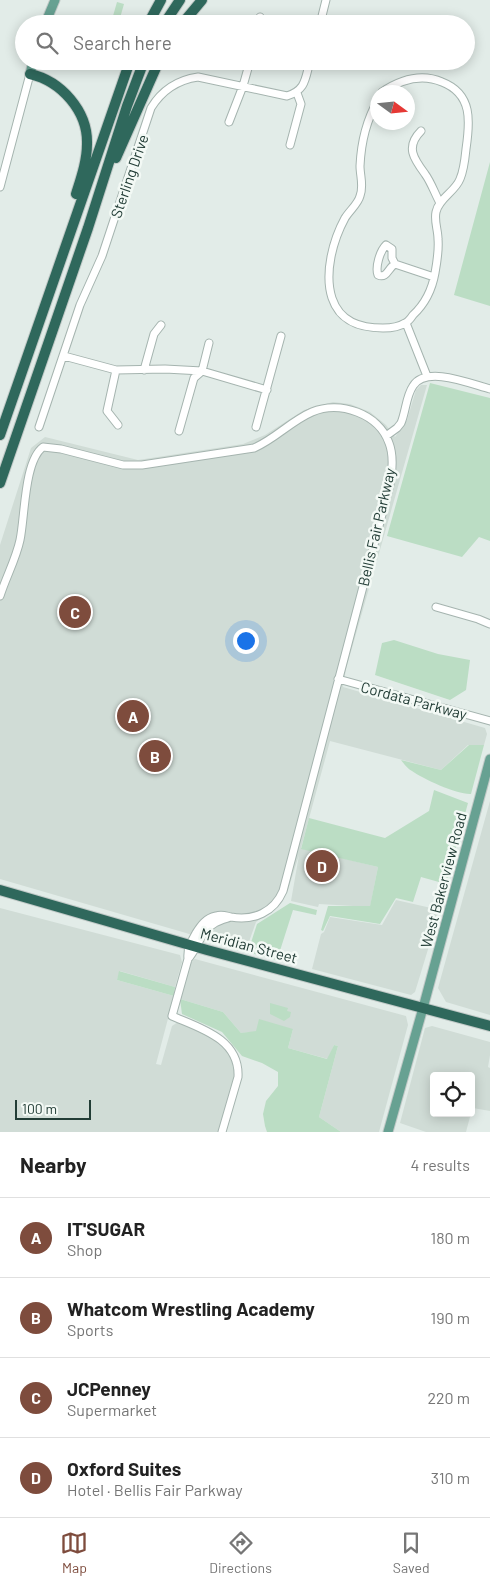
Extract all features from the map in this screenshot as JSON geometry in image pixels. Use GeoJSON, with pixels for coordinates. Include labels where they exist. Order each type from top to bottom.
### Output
{"type":"FeatureCollection","features":[{"type":"Feature","properties":{"kind":"highway"},"geometry":{"type":"LineString","coordinates":[[153,15],[161,0]]}},
{"type":"Feature","properties":{"kind":"highway"},"geometry":{"type":"LineString","coordinates":[[170,15],[180,0]]}},
{"type":"Feature","properties":{"kind":"highway"},"geometry":{"type":"LineString","coordinates":[[190,15],[202,0]]}},
{"type":"Feature","properties":{"kind":"highway"},"geometry":{"type":"LineString","coordinates":[[0,435],[127,70]]}},
{"type":"Feature","properties":{"kind":"highway"},"geometry":{"type":"LineString","coordinates":[[0,483],[88,228],[126,106],[140,70]]}},
{"type":"Feature","properties":{"kind":"highway"},"geometry":{"type":"LineString","coordinates":[[88,228],[137,108],[155,70]]}},
{"type":"Feature","properties":{"kind":"highway"},"geometry":{"type":"LineString","coordinates":[[30,74],[48,81],[65,93],[80,114],[87,135],[84,164],[54,280]]}},
{"type":"Feature","properties":{"kind":"highway","name":"Meridian Street"},"geometry":{"type":"LineString","coordinates":[[0,890],[106,921],[191,950],[304,976],[490,1032]]}},
{"type":"Feature","properties":{"kind":"highway","name":"Meridian Street"},"geometry":{"type":"LineString","coordinates":[[0,897],[256,968],[422,1011],[490,1026]]}},
{"type":"Feature","properties":{"kind":"highway"},"geometry":{"type":"LineString","coordinates":[[68,916],[73,914],[100,922],[106,921]]}},
{"type":"Feature","properties":{"kind":"highway"},"geometry":{"type":"LineString","coordinates":[[256,968],[266,968],[299,977],[304,976]]}},
{"type":"Feature","properties":{"kind":"main road"},"geometry":{"type":"LineString","coordinates":[[49,15],[55,0]]}},
{"type":"Feature","properties":{"kind":"main road"},"geometry":{"type":"LineString","coordinates":[[30,74],[31,70]]}},
{"type":"Feature","properties":{"kind":"main road","name":"West Bakerview Road"},"geometry":{"type":"LineString","coordinates":[[388,1132],[490,759]]}},
{"type":"Feature","properties":{"kind":"street"},"geometry":{"type":"LineString","coordinates":[[322,15],[326,0]]}},
{"type":"Feature","properties":{"kind":"street"},"geometry":{"type":"LineString","coordinates":[[229,122],[247,70]]}},
{"type":"Feature","properties":{"kind":"street"},"geometry":{"type":"LineString","coordinates":[[290,146],[301,104],[297,93],[303,87],[308,70]]}},
{"type":"Feature","properties":{"kind":"street"},"geometry":{"type":"LineString","coordinates":[[0,187],[30,74]]}},
{"type":"Feature","properties":{"kind":"street","name":"Sterling Drive"},"geometry":{"type":"LineString","coordinates":[[39,427],[80,305],[102,256],[152,108],[158,98],[173,85],[184,79],[191,78],[209,79],[287,96],[297,93]]}},
{"type":"Feature","properties":{"kind":"street"},"geometry":{"type":"LineString","coordinates":[[370,121],[362,148],[360,169],[362,187],[360,197],[341,226],[332,257],[328,281],[332,300],[350,321],[359,326],[388,328],[406,323],[427,300],[437,259],[436,212],[440,203],[460,179],[468,136],[468,113],[465,102],[458,90],[434,79],[424,78],[401,81],[394,85]]}},
{"type":"Feature","properties":{"kind":"street"},"geometry":{"type":"LineString","coordinates":[[421,131],[415,138],[412,150],[416,164],[426,174],[440,203]]}},
{"type":"Feature","properties":{"kind":"street"},"geometry":{"type":"LineString","coordinates":[[395,264],[434,277]]}},
{"type":"Feature","properties":{"kind":"street"},"geometry":{"type":"LineString","coordinates":[[406,323],[427,376]]}},
{"type":"Feature","properties":{"kind":"street"},"geometry":{"type":"LineString","coordinates":[[144,370],[154,334],[161,325]]}},
{"type":"Feature","properties":{"kind":"street"},"geometry":{"type":"LineString","coordinates":[[256,428],[281,336]]}},
{"type":"Feature","properties":{"kind":"street"},"geometry":{"type":"LineString","coordinates":[[179,431],[194,378],[202,371],[209,343]]}},
{"type":"Feature","properties":{"kind":"street"},"geometry":{"type":"LineString","coordinates":[[64,356],[116,370],[164,369],[202,371],[267,390]]}},
{"type":"Feature","properties":{"kind":"street"},"geometry":{"type":"LineString","coordinates":[[116,370],[106,411],[118,425]]}},
{"type":"Feature","properties":{"kind":"street"},"geometry":{"type":"LineString","coordinates":[[386,436],[401,423],[414,384],[427,376],[438,376],[490,389]]}},
{"type":"Feature","properties":{"kind":"street","name":"Bellis Fair Parkway"},"geometry":{"type":"LineString","coordinates":[[0,596],[20,542],[28,483],[34,457],[43,448],[61,449],[114,464],[142,465],[254,448],[314,411],[339,407],[369,418],[386,436],[392,452],[390,484],[287,880],[280,897],[271,908],[260,915],[231,917],[218,921],[209,927],[191,950],[172,1016],[220,1039],[231,1050],[238,1069],[238,1076],[222,1132]]}},
{"type":"Feature","properties":{"kind":"street"},"geometry":{"type":"LineString","coordinates":[[436,607],[490,624]]}},
{"type":"Feature","properties":{"kind":"street","name":"Cordata Parkway"},"geometry":{"type":"LineString","coordinates":[[338,679],[490,721]]}},
{"type":"Feature","properties":{"kind":"shaded area"},"geometry":{"type":"Polygon","coordinates":[[[421,385],[427,385],[346,669],[343,687],[485,728],[487,734],[484,745],[468,745],[441,770],[330,741],[301,848],[378,867],[370,907],[319,904],[318,907],[291,901],[299,855],[288,890],[277,907],[256,922],[245,953],[186,933],[0,879],[0,545],[31,448],[45,437],[138,460],[243,444],[265,435],[304,410],[333,402],[350,404],[370,412],[386,425],[395,437],[407,420],[416,390],[421,385]]]}},
{"type":"Feature","properties":{"kind":"shaded area"},"geometry":{"type":"Polygon","coordinates":[[[490,801],[490,1015],[446,1002],[438,988],[490,801]]]}},
{"type":"Feature","properties":{"kind":"shaded area"},"geometry":{"type":"Polygon","coordinates":[[[396,900],[440,910],[415,992],[411,995],[312,969],[321,934],[324,932],[330,917],[382,925],[396,900]]]}},
{"type":"Feature","properties":{"kind":"shaded area"},"geometry":{"type":"Polygon","coordinates":[[[0,908],[180,955],[182,962],[175,987],[120,971],[117,980],[174,996],[156,1064],[161,1065],[172,1026],[178,1022],[219,1041],[225,1047],[233,1061],[235,1075],[219,1132],[0,1132],[0,908]]]}},
{"type":"Feature","properties":{"kind":"shaded area"},"geometry":{"type":"Polygon","coordinates":[[[195,959],[406,1016],[408,1025],[379,1132],[341,1132],[319,1117],[338,1046],[334,1045],[328,1059],[288,1048],[293,1029],[241,1033],[223,1012],[180,999],[191,961],[195,959]]]}},
{"type":"Feature","properties":{"kind":"shaded area"},"geometry":{"type":"Polygon","coordinates":[[[432,1026],[490,1042],[488,1067],[490,1068],[490,1111],[475,1108],[475,1072],[430,1072],[430,1117],[470,1117],[466,1132],[426,1132],[400,1123],[425,1028],[432,1026]]]}},
{"type":"Feature","properties":{"kind":"green space"},"geometry":{"type":"Polygon","coordinates":[[[117,2],[124,4],[121,15],[113,15],[117,2]]]}},
{"type":"Feature","properties":{"kind":"green space"},"geometry":{"type":"Polygon","coordinates":[[[490,162],[490,306],[454,295],[490,162]]]}},
{"type":"Feature","properties":{"kind":"green space"},"geometry":{"type":"Polygon","coordinates":[[[430,383],[490,398],[490,541],[479,537],[462,557],[387,536],[430,383]]]}},
{"type":"Feature","properties":{"kind":"green space"},"geometry":{"type":"Polygon","coordinates":[[[394,640],[438,654],[470,660],[466,690],[450,700],[375,675],[382,643],[394,640]]]}},
{"type":"Feature","properties":{"kind":"green space"},"geometry":{"type":"Polygon","coordinates":[[[469,745],[484,745],[471,794],[458,792],[432,782],[411,770],[401,760],[441,770],[469,745]]]}},
{"type":"Feature","properties":{"kind":"green space"},"geometry":{"type":"Polygon","coordinates":[[[434,790],[468,803],[446,884],[421,877],[413,902],[396,898],[380,924],[330,916],[323,931],[321,930],[328,906],[370,906],[378,867],[301,849],[309,818],[385,838],[429,811],[434,790]]]}},
{"type":"Feature","properties":{"kind":"green space"},"geometry":{"type":"Polygon","coordinates":[[[290,903],[317,910],[316,915],[293,910],[277,960],[248,952],[257,924],[290,903]]]}},
{"type":"Feature","properties":{"kind":"green space"},"geometry":{"type":"Polygon","coordinates":[[[119,971],[175,987],[174,996],[117,980],[119,971]]]}},
{"type":"Feature","properties":{"kind":"green space"},"geometry":{"type":"Polygon","coordinates":[[[180,999],[223,1012],[241,1033],[256,1031],[259,1019],[293,1029],[288,1048],[327,1059],[334,1045],[338,1046],[319,1117],[341,1132],[267,1132],[263,1114],[266,1101],[278,1086],[278,1072],[262,1063],[242,1056],[222,1032],[182,1014],[180,999]]]}},
{"type":"Feature","properties":{"kind":"green space"},"geometry":{"type":"Polygon","coordinates":[[[270,1003],[288,1008],[287,1011],[291,1012],[290,1017],[284,1021],[270,1014],[270,1003]]]}},
{"type":"Feature","properties":{"kind":"place","name":"JCPenney"},"geometry":{"type":"Point","coordinates":[75,612]}},
{"type":"Feature","properties":{"kind":"place","name":"IT'SUGAR"},"geometry":{"type":"Point","coordinates":[133,716]}},
{"type":"Feature","properties":{"kind":"place","name":"Whatcom Wrestling Academy"},"geometry":{"type":"Point","coordinates":[155,756]}},
{"type":"Feature","properties":{"kind":"place","name":"Oxford Suites"},"geometry":{"type":"Point","coordinates":[322,866]}}]}
